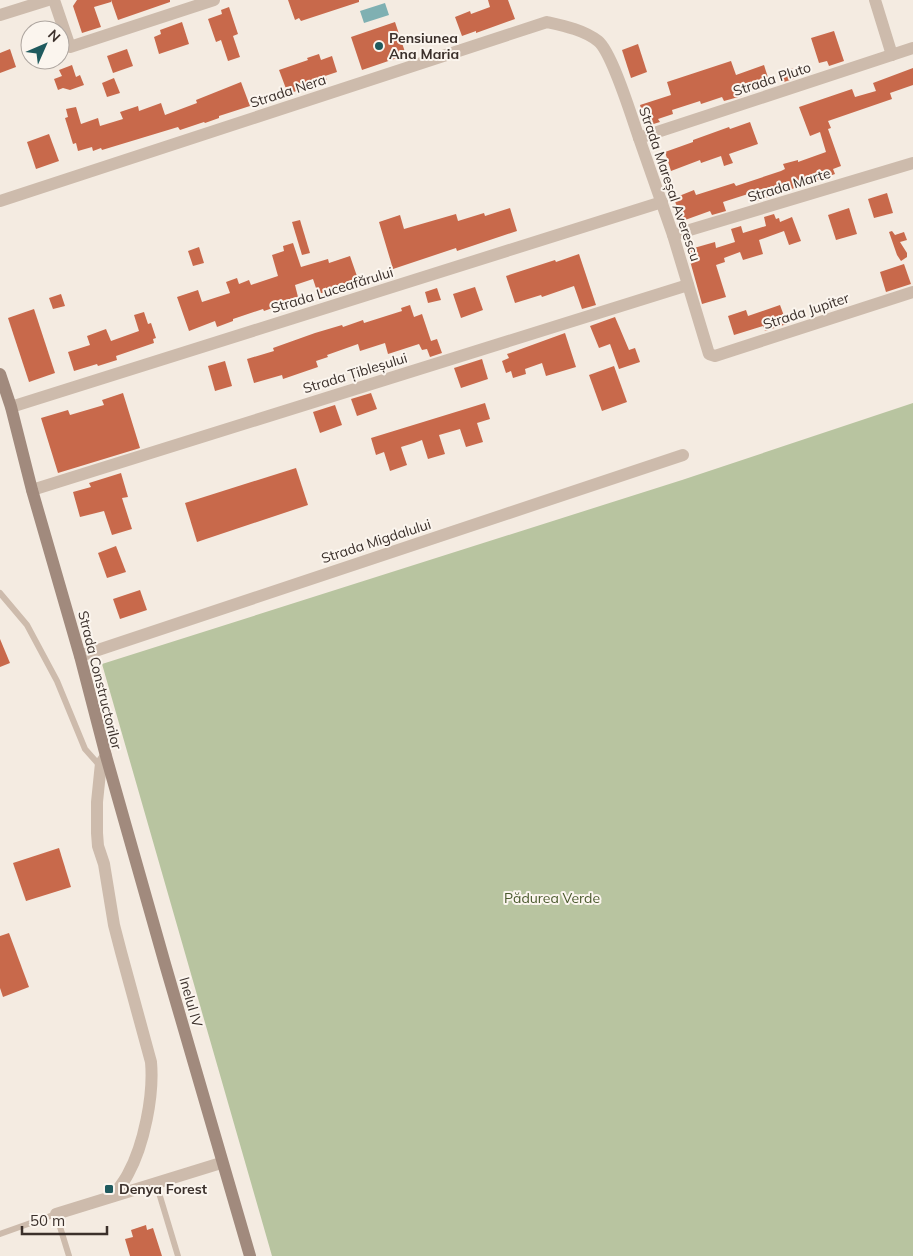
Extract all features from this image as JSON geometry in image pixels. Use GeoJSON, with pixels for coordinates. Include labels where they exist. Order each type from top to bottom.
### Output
{"type":"FeatureCollection","features":[{"type":"Feature","properties":{"kind":"main road","name":"Strada Constructorilor"},"geometry":{"type":"LineString","coordinates":[[0,374],[11,406],[32,490],[80,656],[103,762]]}},
{"type":"Feature","properties":{"kind":"main road","name":"Inelul IV"},"geometry":{"type":"LineString","coordinates":[[103,762],[250,1256]]}},
{"type":"Feature","properties":{"kind":"street"},"geometry":{"type":"LineString","coordinates":[[0,15],[48,0]]}},
{"type":"Feature","properties":{"kind":"street"},"geometry":{"type":"LineString","coordinates":[[54,0],[70,47],[214,0]]}},
{"type":"Feature","properties":{"kind":"street"},"geometry":{"type":"LineString","coordinates":[[875,0],[892,55]]}},
{"type":"Feature","properties":{"kind":"street","name":"Strada Nera"},"geometry":{"type":"LineString","coordinates":[[0,200],[547,22],[569,27],[586,34]]}},
{"type":"Feature","properties":{"kind":"street","name":"Strada Mareșal Averescu"},"geometry":{"type":"LineString","coordinates":[[586,34],[600,42],[609,55],[673,235],[708,354]]}},
{"type":"Feature","properties":{"kind":"street","name":"Strada Pluto"},"geometry":{"type":"LineString","coordinates":[[639,138],[913,48]]}},
{"type":"Feature","properties":{"kind":"street","name":"Strada Marte"},"geometry":{"type":"LineString","coordinates":[[673,235],[913,163]]}},
{"type":"Feature","properties":{"kind":"street","name":"Strada Luceafărului"},"geometry":{"type":"LineString","coordinates":[[11,406],[662,202]]}},
{"type":"Feature","properties":{"kind":"street","name":"Strada Țibleșului"},"geometry":{"type":"LineString","coordinates":[[32,490],[688,285]]}},
{"type":"Feature","properties":{"kind":"street","name":"Strada Jupiter"},"geometry":{"type":"LineString","coordinates":[[708,354],[715,356],[913,292]]}},
{"type":"Feature","properties":{"kind":"street","name":"Strada Migdalului"},"geometry":{"type":"LineString","coordinates":[[80,656],[682,455]]}},
{"type":"Feature","properties":{"kind":"street","name":"Strada Constructorilor"},"geometry":{"type":"LineString","coordinates":[[103,762],[97,810],[98,846],[108,880],[114,924],[151,1062],[153,1078],[152,1096],[140,1144],[128,1174],[113,1196]]}},
{"type":"Feature","properties":{"kind":"street"},"geometry":{"type":"LineString","coordinates":[[56,1214],[221,1163]]}},
{"type":"Feature","properties":{"kind":"lane"},"geometry":{"type":"LineString","coordinates":[[0,592],[27,624],[57,681],[85,749],[103,762]]}},
{"type":"Feature","properties":{"kind":"lane"},"geometry":{"type":"LineString","coordinates":[[156,1183],[178,1256]]}},
{"type":"Feature","properties":{"kind":"lane"},"geometry":{"type":"LineString","coordinates":[[0,1234],[56,1214],[69,1256]]}},
{"type":"Feature","properties":{"kind":"green space","name":"Pădurea Verde"},"geometry":{"type":"Polygon","coordinates":[[[913,403],[913,1256],[272,1256],[102,664],[682,480],[913,403]]]}},
{"type":"Feature","properties":{"kind":"water"},"geometry":{"type":"Polygon","coordinates":[[[385,3],[389,15],[364,23],[360,11],[385,3]]]}},
{"type":"Feature","properties":{"kind":"building"},"geometry":{"type":"Polygon","coordinates":[[[77,0],[111,0],[111,2],[94,7],[101,27],[82,33],[73,6],[77,0]]]}},
{"type":"Feature","properties":{"kind":"building"},"geometry":{"type":"Polygon","coordinates":[[[111,0],[170,0],[170,2],[118,20],[111,0]]]}},
{"type":"Feature","properties":{"kind":"building"},"geometry":{"type":"Polygon","coordinates":[[[288,0],[359,0],[359,2],[301,21],[299,18],[295,20],[288,0]]]}},
{"type":"Feature","properties":{"kind":"building"},"geometry":{"type":"Polygon","coordinates":[[[488,0],[508,0],[515,19],[462,36],[455,17],[470,11],[471,14],[490,7],[488,0]]]}},
{"type":"Feature","properties":{"kind":"building"},"geometry":{"type":"Polygon","coordinates":[[[229,7],[238,34],[233,36],[240,57],[228,61],[221,40],[216,42],[208,19],[222,14],[221,10],[229,7]]]}},
{"type":"Feature","properties":{"kind":"building"},"geometry":{"type":"Polygon","coordinates":[[[182,22],[189,44],[159,54],[154,37],[161,34],[160,30],[182,22]]]}},
{"type":"Feature","properties":{"kind":"building","name":"Pensiunea Ana Maria"},"geometry":{"type":"Polygon","coordinates":[[[395,22],[406,55],[362,70],[351,37],[395,22]]]}},
{"type":"Feature","properties":{"kind":"building"},"geometry":{"type":"Polygon","coordinates":[[[834,31],[844,61],[829,66],[827,61],[819,63],[811,38],[834,31]]]}},
{"type":"Feature","properties":{"kind":"building"},"geometry":{"type":"Polygon","coordinates":[[[638,44],[647,72],[631,78],[622,50],[638,44]]]}},
{"type":"Feature","properties":{"kind":"building"},"geometry":{"type":"Polygon","coordinates":[[[10,49],[16,67],[0,73],[0,53],[10,49]]]}},
{"type":"Feature","properties":{"kind":"building"},"geometry":{"type":"Polygon","coordinates":[[[127,49],[133,66],[113,73],[107,56],[127,49]]]}},
{"type":"Feature","properties":{"kind":"building"},"geometry":{"type":"Polygon","coordinates":[[[319,54],[321,60],[332,56],[337,72],[325,76],[327,80],[288,94],[279,70],[319,54]]]}},
{"type":"Feature","properties":{"kind":"building"},"geometry":{"type":"Polygon","coordinates":[[[731,61],[736,75],[764,65],[770,84],[741,93],[742,96],[724,101],[722,97],[701,104],[700,101],[672,110],[673,114],[658,119],[660,122],[647,126],[640,105],[671,95],[667,82],[731,61]]]}},
{"type":"Feature","properties":{"kind":"building"},"geometry":{"type":"Polygon","coordinates":[[[72,65],[76,77],[80,75],[84,85],[70,90],[63,88],[58,90],[54,79],[62,76],[59,70],[70,70],[70,66],[72,65]]]}},
{"type":"Feature","properties":{"kind":"building"},"geometry":{"type":"Polygon","coordinates":[[[793,68],[796,78],[781,83],[778,74],[793,68]]]}},
{"type":"Feature","properties":{"kind":"building"},"geometry":{"type":"Polygon","coordinates":[[[913,68],[913,85],[890,93],[892,99],[828,121],[831,128],[828,129],[841,166],[833,169],[835,174],[751,203],[748,194],[723,202],[726,211],[712,215],[710,211],[685,220],[683,216],[680,217],[674,198],[694,190],[696,195],[734,183],[736,186],[781,171],[785,169],[783,164],[798,160],[798,162],[826,152],[820,132],[810,136],[799,107],[852,89],[855,97],[876,91],[873,83],[913,68]]]}},
{"type":"Feature","properties":{"kind":"building"},"geometry":{"type":"Polygon","coordinates":[[[114,78],[120,93],[107,97],[102,83],[114,78]]]}},
{"type":"Feature","properties":{"kind":"building"},"geometry":{"type":"Polygon","coordinates":[[[241,82],[250,106],[219,116],[219,118],[205,123],[180,130],[178,127],[102,150],[101,148],[93,151],[92,147],[78,151],[76,143],[73,144],[65,118],[68,117],[66,109],[76,107],[81,124],[98,118],[100,126],[123,119],[120,112],[138,106],[139,111],[161,103],[165,115],[197,103],[196,100],[241,82]]]}},
{"type":"Feature","properties":{"kind":"building"},"geometry":{"type":"Polygon","coordinates":[[[750,122],[758,144],[729,154],[733,163],[724,166],[721,156],[701,163],[700,160],[671,171],[665,152],[729,127],[730,129],[750,122]]]}},
{"type":"Feature","properties":{"kind":"building"},"geometry":{"type":"Polygon","coordinates":[[[49,134],[59,161],[36,169],[27,142],[49,134]]]}},
{"type":"Feature","properties":{"kind":"building"},"geometry":{"type":"Polygon","coordinates":[[[887,193],[893,213],[874,218],[868,199],[887,193]]]}},
{"type":"Feature","properties":{"kind":"building"},"geometry":{"type":"Polygon","coordinates":[[[510,208],[517,231],[457,251],[456,248],[393,269],[379,222],[400,215],[404,229],[456,214],[458,221],[484,213],[485,216],[510,208]]]}},
{"type":"Feature","properties":{"kind":"building"},"geometry":{"type":"Polygon","coordinates":[[[849,208],[857,234],[836,240],[828,215],[849,208]]]}},
{"type":"Feature","properties":{"kind":"building"},"geometry":{"type":"Polygon","coordinates":[[[774,214],[776,219],[779,218],[780,222],[792,217],[801,241],[789,245],[784,231],[759,240],[763,254],[743,260],[740,252],[724,258],[725,262],[716,265],[726,297],[702,304],[687,250],[715,242],[716,248],[735,242],[731,229],[741,226],[743,233],[766,226],[764,217],[774,214]]]}},
{"type":"Feature","properties":{"kind":"building"},"geometry":{"type":"Polygon","coordinates":[[[300,220],[310,253],[302,255],[292,222],[300,220]]]}},
{"type":"Feature","properties":{"kind":"building"},"geometry":{"type":"Polygon","coordinates":[[[892,231],[895,235],[904,232],[907,240],[900,242],[907,253],[907,257],[901,261],[889,232],[892,231]]]}},
{"type":"Feature","properties":{"kind":"building"},"geometry":{"type":"Polygon","coordinates":[[[293,243],[301,267],[328,259],[329,263],[350,256],[359,282],[318,294],[313,279],[295,285],[298,297],[283,302],[284,304],[233,319],[233,321],[217,327],[215,321],[189,331],[177,297],[198,290],[202,302],[230,293],[226,282],[237,278],[239,284],[249,280],[251,285],[278,276],[272,255],[284,251],[283,246],[293,243]]]}},
{"type":"Feature","properties":{"kind":"building"},"geometry":{"type":"Polygon","coordinates":[[[199,247],[204,263],[193,266],[188,251],[199,247]]]}},
{"type":"Feature","properties":{"kind":"building"},"geometry":{"type":"Polygon","coordinates":[[[579,254],[596,305],[582,309],[574,286],[542,297],[541,295],[515,303],[506,276],[579,254]]]}},
{"type":"Feature","properties":{"kind":"building"},"geometry":{"type":"Polygon","coordinates":[[[904,264],[911,284],[886,292],[880,272],[904,264]]]}},
{"type":"Feature","properties":{"kind":"building"},"geometry":{"type":"Polygon","coordinates":[[[475,287],[483,310],[461,318],[453,294],[475,287]]]}},
{"type":"Feature","properties":{"kind":"building"},"geometry":{"type":"Polygon","coordinates":[[[437,288],[441,300],[428,303],[425,292],[437,288]]]}},
{"type":"Feature","properties":{"kind":"building"},"geometry":{"type":"Polygon","coordinates":[[[61,294],[65,306],[53,309],[49,298],[61,294]]]}},
{"type":"Feature","properties":{"kind":"building"},"geometry":{"type":"Polygon","coordinates":[[[410,305],[414,317],[422,314],[431,341],[437,339],[442,353],[430,357],[427,349],[422,350],[419,344],[388,354],[385,343],[360,351],[358,344],[316,361],[318,367],[283,379],[282,375],[254,383],[247,359],[274,351],[273,348],[315,333],[342,325],[343,327],[363,320],[364,323],[402,311],[401,308],[410,305]]]}},
{"type":"Feature","properties":{"kind":"building"},"geometry":{"type":"Polygon","coordinates":[[[780,305],[787,324],[765,331],[763,326],[734,335],[728,316],[746,310],[748,316],[780,305]]]}},
{"type":"Feature","properties":{"kind":"building"},"geometry":{"type":"Polygon","coordinates":[[[34,309],[55,373],[29,382],[8,318],[34,309]]]}},
{"type":"Feature","properties":{"kind":"building"},"geometry":{"type":"Polygon","coordinates":[[[144,312],[148,324],[151,323],[156,338],[153,339],[154,343],[116,356],[117,360],[74,371],[68,352],[90,345],[87,336],[106,329],[111,341],[139,331],[134,315],[144,312]]]}},
{"type":"Feature","properties":{"kind":"building"},"geometry":{"type":"Polygon","coordinates":[[[615,317],[629,350],[635,348],[640,362],[619,369],[610,344],[599,348],[590,326],[615,317]]]}},
{"type":"Feature","properties":{"kind":"building"},"geometry":{"type":"Polygon","coordinates":[[[565,333],[576,367],[546,376],[542,363],[525,369],[526,374],[513,378],[511,371],[506,373],[502,361],[509,358],[507,354],[565,333]]]}},
{"type":"Feature","properties":{"kind":"building"},"geometry":{"type":"Polygon","coordinates":[[[482,359],[488,379],[461,388],[454,368],[482,359]]]}},
{"type":"Feature","properties":{"kind":"building"},"geometry":{"type":"Polygon","coordinates":[[[225,361],[232,386],[215,391],[208,366],[225,361]]]}},
{"type":"Feature","properties":{"kind":"building"},"geometry":{"type":"Polygon","coordinates":[[[614,366],[627,402],[602,411],[589,375],[614,366]]]}},
{"type":"Feature","properties":{"kind":"building"},"geometry":{"type":"Polygon","coordinates":[[[123,393],[140,448],[58,473],[41,418],[68,410],[70,415],[104,405],[102,400],[123,393]]]}},
{"type":"Feature","properties":{"kind":"building"},"geometry":{"type":"Polygon","coordinates":[[[371,393],[377,409],[357,416],[351,399],[371,393]]]}},
{"type":"Feature","properties":{"kind":"building"},"geometry":{"type":"Polygon","coordinates":[[[485,403],[490,419],[477,423],[483,442],[466,447],[460,429],[439,435],[445,454],[428,459],[422,440],[401,447],[407,465],[390,471],[384,452],[376,455],[371,438],[485,403]]]}},
{"type":"Feature","properties":{"kind":"building"},"geometry":{"type":"Polygon","coordinates":[[[335,405],[342,425],[320,433],[313,412],[335,405]]]}},
{"type":"Feature","properties":{"kind":"building"},"geometry":{"type":"Polygon","coordinates":[[[296,468],[308,505],[197,542],[185,503],[296,468]]]}},
{"type":"Feature","properties":{"kind":"building"},"geometry":{"type":"Polygon","coordinates":[[[121,473],[128,497],[122,498],[132,529],[112,535],[104,511],[80,517],[73,492],[91,487],[89,483],[121,473]]]}},
{"type":"Feature","properties":{"kind":"building"},"geometry":{"type":"Polygon","coordinates":[[[116,546],[126,572],[107,578],[98,553],[116,546]]]}},
{"type":"Feature","properties":{"kind":"building"},"geometry":{"type":"Polygon","coordinates":[[[140,590],[147,610],[120,619],[113,599],[140,590]]]}},
{"type":"Feature","properties":{"kind":"building"},"geometry":{"type":"Polygon","coordinates":[[[0,639],[10,663],[0,667],[0,639]]]}},
{"type":"Feature","properties":{"kind":"building"},"geometry":{"type":"Polygon","coordinates":[[[59,848],[71,887],[26,901],[13,863],[59,848]]]}},
{"type":"Feature","properties":{"kind":"building"},"geometry":{"type":"Polygon","coordinates":[[[9,933],[29,987],[3,997],[0,988],[0,936],[9,933]]]}},
{"type":"Feature","properties":{"kind":"building"},"geometry":{"type":"Polygon","coordinates":[[[146,1225],[147,1230],[153,1228],[162,1256],[130,1256],[125,1239],[133,1237],[131,1230],[146,1225]]]}},
{"type":"Feature","properties":{"kind":"place","name":"Pensiunea Ana Maria"},"geometry":{"type":"Point","coordinates":[379,46]}},
{"type":"Feature","properties":{"kind":"place","name":"Denya Forest"},"geometry":{"type":"Point","coordinates":[109,1189]}}]}
